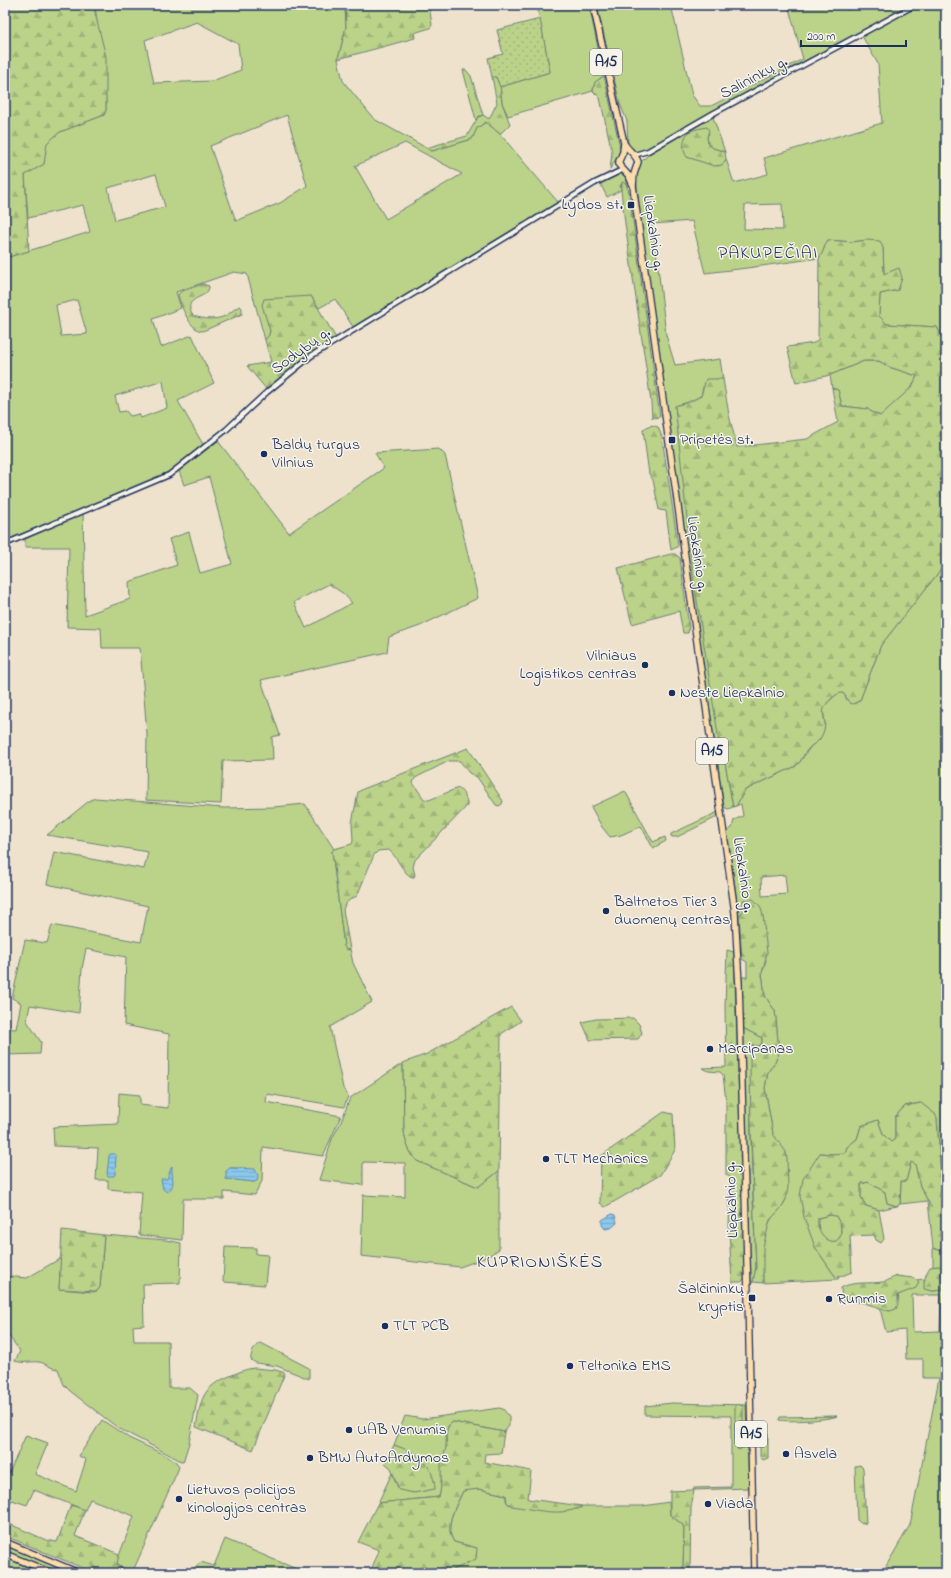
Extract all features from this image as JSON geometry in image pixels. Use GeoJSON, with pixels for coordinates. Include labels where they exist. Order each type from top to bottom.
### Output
{"type":"FeatureCollection","features":[{"type":"Feature","properties":{"kind":"highway","name":"A15"},"geometry":{"type":"LineString","coordinates":[[593,5],[624,143]]}},
{"type":"Feature","properties":{"kind":"highway"},"geometry":{"type":"LineString","coordinates":[[624,143],[638,162],[635,170],[633,186]]}},
{"type":"Feature","properties":{"kind":"highway"},"geometry":{"type":"LineString","coordinates":[[624,143],[619,163],[633,186]]}},
{"type":"Feature","properties":{"kind":"highway"},"geometry":{"type":"LineString","coordinates":[[622,155],[627,153],[633,154]]}},
{"type":"Feature","properties":{"kind":"highway"},"geometry":{"type":"LineString","coordinates":[[624,171],[630,172],[635,170]]}},
{"type":"Feature","properties":{"kind":"highway","name":"Liepkalnio g."},"geometry":{"type":"LineString","coordinates":[[633,186],[735,913],[739,978],[754,1573]]}},
{"type":"Feature","properties":{"kind":"highway"},"geometry":{"type":"LineString","coordinates":[[5,1542],[80,1573]]}},
{"type":"Feature","properties":{"kind":"highway"},"geometry":{"type":"LineString","coordinates":[[5,1554],[52,1573]]}},
{"type":"Feature","properties":{"kind":"main road","name":"Salininkų g."},"geometry":{"type":"LineString","coordinates":[[638,162],[648,152],[733,102],[915,5]]}},
{"type":"Feature","properties":{"kind":"main road","name":"Salininkų g."},"geometry":{"type":"LineString","coordinates":[[633,154],[648,152]]}},
{"type":"Feature","properties":{"kind":"main road","name":"Sodybų g."},"geometry":{"type":"LineString","coordinates":[[7,543],[168,475],[226,430],[267,392],[311,356],[608,176],[619,163]]}},
{"type":"Feature","properties":{"kind":"main road","name":"Sodybų g."},"geometry":{"type":"LineString","coordinates":[[608,176],[624,171]]}},
{"type":"Feature","properties":{"kind":"green space"},"geometry":{"type":"Polygon","coordinates":[[[5,5],[95,5],[95,13],[106,57],[106,110],[104,115],[60,132],[47,143],[44,164],[25,175],[29,251],[5,258],[5,5]]]}},
{"type":"Feature","properties":{"kind":"green space"},"geometry":{"type":"Polygon","coordinates":[[[95,5],[260,5],[269,8],[269,5],[345,5],[346,27],[338,59],[343,81],[374,119],[432,151],[472,139],[477,128],[486,122],[500,134],[558,202],[353,327],[335,299],[319,308],[311,296],[264,312],[270,330],[268,337],[265,340],[247,274],[234,272],[176,292],[181,308],[153,319],[161,347],[192,335],[214,383],[178,401],[204,446],[172,470],[158,477],[5,541],[5,258],[90,232],[83,205],[28,218],[25,175],[44,164],[46,143],[60,132],[104,115],[106,110],[95,5]],[[197,22],[145,40],[154,83],[212,81],[241,70],[238,44],[197,22]],[[287,115],[210,146],[236,221],[280,203],[307,186],[287,115]],[[405,143],[355,166],[386,219],[462,174],[405,143]],[[156,174],[108,188],[115,220],[165,207],[156,174]],[[77,300],[56,305],[61,336],[87,334],[77,300]],[[163,381],[115,396],[119,412],[126,411],[130,416],[139,414],[141,418],[167,408],[163,381]]]}},
{"type":"Feature","properties":{"kind":"green space"},"geometry":{"type":"Polygon","coordinates":[[[345,5],[429,5],[432,25],[430,28],[414,33],[415,38],[338,59],[346,27],[345,5]]]}},
{"type":"Feature","properties":{"kind":"green space"},"geometry":{"type":"Polygon","coordinates":[[[537,5],[589,5],[604,76],[596,82],[593,91],[508,116],[502,103],[500,87],[550,72],[537,5]]]}},
{"type":"Feature","properties":{"kind":"green space"},"geometry":{"type":"Polygon","coordinates":[[[597,5],[671,5],[692,95],[700,106],[711,106],[803,59],[788,5],[845,5],[846,10],[860,5],[910,5],[753,89],[640,153],[634,153],[628,146],[627,121],[620,104],[597,5]]]}},
{"type":"Feature","properties":{"kind":"green space"},"geometry":{"type":"Polygon","coordinates":[[[920,5],[946,5],[946,345],[937,327],[887,324],[879,316],[880,294],[898,290],[884,274],[883,248],[867,240],[852,242],[828,240],[819,258],[705,273],[692,221],[653,224],[666,335],[675,365],[720,359],[723,379],[719,378],[703,387],[701,396],[689,402],[675,406],[721,752],[724,757],[733,807],[728,809],[724,807],[657,349],[636,178],[640,163],[649,154],[713,117],[725,152],[713,148],[708,144],[707,137],[709,133],[687,157],[718,166],[724,163],[726,159],[734,183],[768,174],[764,158],[882,123],[878,64],[862,36],[920,5]],[[782,204],[745,205],[744,229],[783,230],[782,204]]]}},
{"type":"Feature","properties":{"kind":"green space"},"geometry":{"type":"Polygon","coordinates":[[[540,19],[550,72],[500,87],[496,77],[492,77],[488,58],[503,54],[497,30],[540,19]]]}},
{"type":"Feature","properties":{"kind":"green space"},"geometry":{"type":"Polygon","coordinates":[[[463,70],[466,70],[471,76],[483,115],[478,117],[476,120],[463,70]]]}},
{"type":"Feature","properties":{"kind":"green space"},"geometry":{"type":"Polygon","coordinates":[[[495,76],[500,85],[502,103],[510,124],[500,134],[486,122],[477,128],[472,139],[432,151],[426,148],[467,136],[478,117],[483,115],[489,119],[497,103],[492,77],[495,76]]]}},
{"type":"Feature","properties":{"kind":"green space"},"geometry":{"type":"Polygon","coordinates":[[[604,76],[620,147],[619,154],[610,169],[612,152],[600,98],[593,91],[595,82],[604,76]]]}},
{"type":"Feature","properties":{"kind":"green space"},"geometry":{"type":"Polygon","coordinates":[[[707,127],[709,130],[707,137],[708,144],[713,148],[725,152],[726,159],[722,165],[714,166],[687,157],[685,154],[684,139],[688,133],[707,127]]]}},
{"type":"Feature","properties":{"kind":"green space"},"geometry":{"type":"Polygon","coordinates":[[[621,172],[626,178],[628,187],[626,184],[620,185],[621,190],[607,197],[600,183],[621,172]]]}},
{"type":"Feature","properties":{"kind":"green space"},"geometry":{"type":"Polygon","coordinates":[[[622,182],[626,184],[629,192],[660,417],[652,418],[651,402],[625,223],[621,190],[622,182]]]}},
{"type":"Feature","properties":{"kind":"green space"},"geometry":{"type":"Polygon","coordinates":[[[828,240],[852,242],[867,240],[880,241],[883,248],[884,274],[899,268],[902,278],[898,290],[880,294],[879,316],[887,324],[937,327],[946,345],[946,563],[881,645],[860,700],[851,704],[843,693],[832,698],[824,708],[823,712],[825,724],[821,737],[809,748],[798,764],[745,790],[736,806],[733,807],[724,757],[719,741],[693,575],[675,406],[689,402],[701,396],[706,379],[723,379],[729,415],[737,447],[807,439],[838,422],[832,388],[838,390],[842,406],[868,409],[880,416],[912,387],[917,376],[889,367],[879,361],[864,361],[830,375],[796,383],[787,347],[814,343],[818,340],[819,258],[828,240]]]}},
{"type":"Feature","properties":{"kind":"green space"},"geometry":{"type":"Polygon","coordinates":[[[203,284],[209,286],[208,290],[205,294],[190,304],[190,309],[193,316],[206,319],[219,318],[227,315],[240,306],[242,308],[242,314],[203,331],[194,327],[190,323],[181,305],[178,294],[182,291],[203,284]]]}},
{"type":"Feature","properties":{"kind":"green space"},"geometry":{"type":"Polygon","coordinates":[[[311,296],[336,338],[306,357],[267,390],[247,366],[271,362],[265,340],[270,331],[262,305],[264,299],[311,296]]]}},
{"type":"Feature","properties":{"kind":"green space"},"geometry":{"type":"Polygon","coordinates":[[[864,361],[879,361],[889,367],[917,376],[912,387],[881,416],[869,411],[868,409],[842,406],[838,390],[832,388],[830,375],[864,361]]]}},
{"type":"Feature","properties":{"kind":"green space"},"geometry":{"type":"Polygon","coordinates":[[[652,425],[658,427],[662,437],[678,545],[671,550],[666,511],[659,510],[653,480],[649,474],[643,430],[652,425]]]}},
{"type":"Feature","properties":{"kind":"green space"},"geometry":{"type":"Polygon","coordinates":[[[218,441],[289,533],[384,468],[375,453],[439,449],[445,455],[478,598],[420,626],[389,637],[387,652],[261,680],[280,735],[272,737],[273,760],[223,761],[221,804],[146,800],[147,734],[140,648],[102,648],[101,628],[67,627],[69,547],[25,547],[25,539],[83,512],[85,615],[130,599],[129,582],[177,565],[169,539],[189,532],[200,573],[232,564],[209,477],[184,485],[179,471],[218,441]],[[329,584],[294,602],[306,628],[352,603],[344,594],[329,584]]]}},
{"type":"Feature","properties":{"kind":"green space"},"geometry":{"type":"Polygon","coordinates":[[[675,554],[680,558],[689,628],[688,633],[683,633],[679,611],[632,624],[618,568],[675,554]]]}},
{"type":"Feature","properties":{"kind":"green space"},"geometry":{"type":"Polygon","coordinates":[[[946,563],[946,1238],[937,1118],[935,1114],[920,1103],[905,1106],[895,1117],[895,1139],[891,1142],[883,1134],[878,1120],[861,1126],[857,1139],[847,1147],[846,1153],[820,1153],[815,1247],[835,1276],[839,1277],[838,1279],[763,1283],[762,1252],[767,1228],[772,1218],[786,1199],[765,1088],[768,1072],[779,1053],[775,1011],[765,996],[762,973],[766,960],[744,907],[743,911],[739,915],[727,831],[732,828],[734,820],[743,816],[741,804],[736,806],[745,790],[796,766],[811,746],[817,742],[825,724],[823,708],[826,704],[838,693],[843,692],[847,700],[855,704],[860,700],[881,645],[946,563]],[[785,875],[761,877],[762,896],[787,894],[785,875]]]}},
{"type":"Feature","properties":{"kind":"green space"},"geometry":{"type":"Polygon","coordinates":[[[468,748],[503,801],[502,804],[499,806],[496,805],[477,777],[469,773],[460,761],[449,761],[415,778],[413,783],[424,799],[429,800],[458,788],[465,796],[467,806],[415,860],[413,867],[414,877],[411,877],[408,874],[389,850],[378,851],[374,855],[357,896],[345,905],[343,910],[350,949],[346,950],[344,946],[332,851],[334,849],[352,844],[352,823],[358,792],[468,748]]]}},
{"type":"Feature","properties":{"kind":"green space"},"geometry":{"type":"Polygon","coordinates":[[[625,791],[653,842],[665,837],[666,841],[653,848],[641,826],[621,835],[610,837],[602,827],[591,807],[625,791]]]}},
{"type":"Feature","properties":{"kind":"green space"},"geometry":{"type":"Polygon","coordinates":[[[95,798],[224,808],[274,807],[305,804],[334,849],[332,851],[344,946],[348,950],[350,949],[353,963],[372,1002],[330,1027],[343,1088],[348,1096],[344,1107],[267,1094],[266,1102],[341,1116],[323,1156],[263,1147],[262,1181],[255,1195],[224,1192],[224,1199],[183,1199],[182,1240],[139,1235],[142,1192],[108,1189],[108,1180],[96,1180],[98,1148],[54,1146],[53,1127],[118,1124],[119,1093],[140,1095],[140,1105],[168,1108],[169,1034],[124,1025],[126,957],[86,949],[82,969],[79,1013],[30,1005],[27,1021],[41,1042],[40,1054],[5,1055],[5,1028],[16,1029],[21,1003],[12,998],[25,940],[47,943],[52,925],[141,942],[148,906],[47,884],[54,852],[144,869],[148,852],[47,835],[89,801],[95,798]],[[230,1168],[226,1179],[254,1182],[246,1168],[230,1168]]]}},
{"type":"Feature","properties":{"kind":"green space"},"geometry":{"type":"Polygon","coordinates":[[[718,812],[715,818],[677,837],[671,836],[671,834],[718,812]]]}},
{"type":"Feature","properties":{"kind":"green space"},"geometry":{"type":"Polygon","coordinates":[[[753,899],[760,906],[763,915],[767,953],[762,973],[765,996],[775,1011],[779,1053],[768,1072],[765,1088],[773,1134],[786,1152],[788,1187],[783,1206],[770,1220],[763,1247],[763,1283],[753,1282],[756,1267],[751,1129],[750,1046],[759,1046],[762,1043],[762,1038],[743,1028],[742,977],[747,977],[747,962],[742,959],[739,915],[743,911],[743,900],[753,899]]]}},
{"type":"Feature","properties":{"kind":"green space"},"geometry":{"type":"Polygon","coordinates":[[[727,950],[734,952],[745,1278],[741,1282],[732,1282],[729,1230],[730,1177],[726,1175],[726,1102],[723,1075],[720,1072],[708,1071],[703,1068],[726,1067],[725,1006],[727,950]]]}},
{"type":"Feature","properties":{"kind":"green space"},"geometry":{"type":"Polygon","coordinates":[[[511,1007],[521,1021],[501,1034],[499,1171],[478,1187],[417,1161],[412,1154],[406,1143],[404,1130],[403,1063],[427,1054],[511,1007]]]}},
{"type":"Feature","properties":{"kind":"green space"},"geometry":{"type":"Polygon","coordinates":[[[633,1018],[639,1024],[642,1033],[638,1039],[590,1040],[582,1022],[596,1019],[633,1018]]]}},
{"type":"Feature","properties":{"kind":"green space"},"geometry":{"type":"Polygon","coordinates":[[[743,1028],[762,1038],[762,1043],[759,1046],[752,1045],[752,1184],[756,1267],[753,1282],[751,1284],[743,1028]]]}},
{"type":"Feature","properties":{"kind":"green space"},"geometry":{"type":"Polygon","coordinates":[[[403,1063],[404,1130],[406,1143],[414,1158],[417,1161],[478,1187],[499,1171],[499,1249],[487,1257],[460,1267],[361,1256],[363,1195],[405,1197],[405,1163],[363,1162],[363,1185],[319,1180],[332,1139],[341,1122],[350,1098],[403,1063]]]}},
{"type":"Feature","properties":{"kind":"green space"},"geometry":{"type":"Polygon","coordinates":[[[921,1103],[935,1114],[937,1118],[946,1248],[942,1251],[933,1248],[928,1201],[920,1186],[915,1164],[911,1162],[906,1181],[901,1181],[900,1204],[897,1206],[887,1203],[885,1192],[868,1182],[861,1184],[861,1197],[866,1206],[879,1210],[884,1239],[881,1243],[876,1240],[874,1235],[850,1236],[852,1272],[839,1277],[835,1276],[815,1247],[804,1217],[800,1196],[803,1179],[820,1153],[845,1153],[847,1147],[857,1139],[861,1126],[878,1120],[883,1134],[891,1142],[895,1139],[895,1117],[905,1106],[921,1103]],[[829,1215],[818,1218],[820,1231],[828,1240],[832,1241],[837,1241],[840,1237],[841,1231],[836,1216],[829,1215]]]}},
{"type":"Feature","properties":{"kind":"green space"},"geometry":{"type":"Polygon","coordinates":[[[664,1112],[673,1114],[675,1150],[660,1175],[605,1207],[600,1203],[601,1156],[664,1112]]]}},
{"type":"Feature","properties":{"kind":"green space"},"geometry":{"type":"Polygon","coordinates":[[[911,1162],[915,1163],[920,1186],[928,1201],[900,1204],[901,1181],[906,1181],[911,1162]]]}},
{"type":"Feature","properties":{"kind":"green space"},"geometry":{"type":"Polygon","coordinates":[[[868,1182],[885,1192],[887,1203],[897,1206],[879,1210],[866,1206],[861,1197],[861,1184],[868,1182]]]}},
{"type":"Feature","properties":{"kind":"green space"},"geometry":{"type":"Polygon","coordinates":[[[829,1215],[836,1216],[840,1223],[840,1237],[837,1240],[828,1240],[820,1232],[818,1226],[818,1218],[829,1215]]]}},
{"type":"Feature","properties":{"kind":"green space"},"geometry":{"type":"Polygon","coordinates":[[[62,1230],[104,1235],[100,1287],[97,1291],[59,1289],[62,1230]]]}},
{"type":"Feature","properties":{"kind":"green space"},"geometry":{"type":"Polygon","coordinates":[[[104,1235],[166,1240],[181,1243],[180,1283],[143,1284],[144,1325],[133,1326],[134,1341],[168,1341],[169,1388],[190,1388],[198,1395],[189,1443],[183,1462],[118,1428],[70,1391],[64,1385],[58,1369],[39,1362],[15,1361],[20,1351],[5,1331],[5,1276],[27,1278],[61,1258],[59,1289],[93,1292],[97,1291],[100,1287],[104,1235]]]}},
{"type":"Feature","properties":{"kind":"green space"},"geometry":{"type":"Polygon","coordinates":[[[225,1247],[256,1248],[256,1254],[268,1255],[265,1285],[223,1282],[225,1247]]]}},
{"type":"Feature","properties":{"kind":"green space"},"geometry":{"type":"Polygon","coordinates":[[[933,1248],[942,1251],[946,1248],[946,1573],[882,1573],[910,1525],[939,1378],[923,1378],[923,1359],[906,1359],[905,1330],[886,1332],[880,1309],[890,1311],[899,1299],[898,1295],[919,1282],[916,1280],[924,1279],[925,1289],[933,1291],[942,1290],[939,1266],[933,1267],[933,1248]],[[912,1295],[913,1332],[940,1331],[941,1295],[912,1295]]]}},
{"type":"Feature","properties":{"kind":"green space"},"geometry":{"type":"Polygon","coordinates":[[[939,1266],[946,1269],[942,1290],[933,1291],[924,1289],[925,1278],[930,1267],[939,1266]]]}},
{"type":"Feature","properties":{"kind":"green space"},"geometry":{"type":"Polygon","coordinates":[[[897,1276],[913,1278],[919,1282],[916,1288],[898,1295],[898,1304],[896,1309],[890,1311],[864,1303],[842,1300],[841,1288],[845,1286],[850,1284],[884,1282],[897,1276]]]}},
{"type":"Feature","properties":{"kind":"green space"},"geometry":{"type":"Polygon","coordinates":[[[260,1343],[309,1368],[309,1379],[277,1366],[256,1363],[251,1360],[253,1351],[260,1343]]]}},
{"type":"Feature","properties":{"kind":"green space"},"geometry":{"type":"Polygon","coordinates":[[[254,1368],[276,1370],[285,1373],[253,1450],[196,1427],[199,1409],[204,1395],[208,1390],[221,1380],[242,1371],[254,1368]]]}},
{"type":"Feature","properties":{"kind":"green space"},"geometry":{"type":"Polygon","coordinates":[[[672,1403],[746,1405],[749,1488],[694,1490],[694,1488],[731,1487],[731,1416],[645,1415],[645,1406],[672,1403]]]}},
{"type":"Feature","properties":{"kind":"green space"},"geometry":{"type":"Polygon","coordinates":[[[737,1404],[743,1406],[743,1447],[740,1450],[737,1449],[735,1445],[735,1406],[737,1404]]]}},
{"type":"Feature","properties":{"kind":"green space"},"geometry":{"type":"Polygon","coordinates":[[[499,1408],[503,1409],[509,1416],[509,1426],[504,1432],[453,1422],[448,1426],[446,1449],[442,1459],[441,1489],[439,1497],[378,1503],[392,1473],[399,1490],[412,1452],[394,1445],[405,1416],[423,1419],[499,1408]]]}},
{"type":"Feature","properties":{"kind":"green space"},"geometry":{"type":"Polygon","coordinates":[[[837,1416],[826,1419],[790,1421],[779,1420],[780,1417],[837,1416]]]}},
{"type":"Feature","properties":{"kind":"green space"},"geometry":{"type":"Polygon","coordinates":[[[102,1420],[129,1438],[163,1454],[176,1462],[179,1466],[133,1571],[120,1567],[117,1564],[117,1561],[134,1516],[90,1499],[85,1510],[34,1490],[27,1505],[12,1500],[5,1514],[5,1482],[26,1435],[48,1443],[35,1474],[76,1491],[86,1460],[79,1456],[102,1420]]]}},
{"type":"Feature","properties":{"kind":"green space"},"geometry":{"type":"Polygon","coordinates":[[[453,1422],[504,1432],[501,1453],[485,1454],[484,1462],[531,1471],[528,1499],[582,1506],[574,1510],[547,1512],[512,1506],[507,1503],[506,1495],[479,1489],[463,1491],[450,1523],[451,1536],[454,1542],[477,1548],[476,1559],[447,1573],[370,1573],[379,1550],[358,1542],[378,1503],[439,1497],[441,1485],[441,1465],[446,1447],[446,1433],[448,1427],[453,1422]]]}},
{"type":"Feature","properties":{"kind":"green space"},"geometry":{"type":"Polygon","coordinates":[[[762,1433],[768,1434],[768,1458],[763,1460],[760,1457],[760,1435],[762,1433]]]}},
{"type":"Feature","properties":{"kind":"green space"},"geometry":{"type":"Polygon","coordinates":[[[394,1445],[417,1455],[427,1465],[434,1480],[435,1489],[414,1493],[399,1490],[391,1468],[385,1463],[394,1445]]]}},
{"type":"Feature","properties":{"kind":"green space"},"geometry":{"type":"Polygon","coordinates":[[[860,1465],[863,1468],[866,1523],[862,1524],[857,1520],[855,1466],[860,1465]]]}},
{"type":"Feature","properties":{"kind":"green space"},"geometry":{"type":"Polygon","coordinates":[[[479,1489],[506,1495],[506,1501],[578,1509],[583,1506],[643,1506],[669,1502],[670,1515],[682,1524],[684,1528],[683,1573],[447,1573],[454,1570],[477,1548],[454,1542],[450,1530],[450,1523],[454,1510],[463,1491],[479,1489]]]}},
{"type":"Feature","properties":{"kind":"green space"},"geometry":{"type":"Polygon","coordinates":[[[694,1490],[691,1508],[690,1573],[683,1573],[684,1528],[682,1524],[670,1515],[670,1491],[694,1490]]]}},
{"type":"Feature","properties":{"kind":"green space"},"geometry":{"type":"Polygon","coordinates":[[[71,1505],[85,1510],[75,1536],[119,1554],[117,1564],[120,1567],[133,1571],[132,1573],[95,1573],[5,1536],[5,1522],[46,1540],[57,1542],[71,1505]]]}},
{"type":"Feature","properties":{"kind":"green space"},"geometry":{"type":"Polygon","coordinates":[[[225,1539],[306,1573],[188,1573],[201,1562],[214,1566],[225,1539]]]}},
{"type":"Feature","properties":{"kind":"green space"},"geometry":{"type":"Polygon","coordinates":[[[5,1545],[73,1573],[57,1573],[5,1551],[5,1545]]]}},
{"type":"Feature","properties":{"kind":"green space"},"geometry":{"type":"Polygon","coordinates":[[[5,1558],[41,1573],[12,1573],[5,1570],[5,1558]]]}},
{"type":"Feature","properties":{"kind":"water"},"geometry":{"type":"Polygon","coordinates":[[[110,1154],[116,1155],[114,1176],[108,1176],[107,1174],[110,1154]]]}},
{"type":"Feature","properties":{"kind":"water"},"geometry":{"type":"Polygon","coordinates":[[[172,1166],[173,1184],[167,1192],[163,1189],[161,1179],[167,1179],[172,1166]]]}},
{"type":"Feature","properties":{"kind":"water"},"geometry":{"type":"Polygon","coordinates":[[[230,1168],[255,1169],[258,1176],[257,1181],[226,1179],[226,1171],[230,1168]]]}},
{"type":"Feature","properties":{"kind":"water"},"geometry":{"type":"Polygon","coordinates":[[[612,1214],[615,1215],[617,1223],[611,1228],[605,1229],[602,1225],[602,1220],[612,1214]]]}},
{"type":"Feature","properties":{"kind":"place","name":"Lydos st."},"geometry":{"type":"Point","coordinates":[631,205]}},
{"type":"Feature","properties":{"kind":"place","name":"Pripetės st."},"geometry":{"type":"Point","coordinates":[672,440]}},
{"type":"Feature","properties":{"kind":"place","name":"Baldų turgus Vilnius"},"geometry":{"type":"Point","coordinates":[264,454]}},
{"type":"Feature","properties":{"kind":"place","name":"Vilniaus Logistikos centras"},"geometry":{"type":"Point","coordinates":[645,665]}},
{"type":"Feature","properties":{"kind":"place","name":"Neste Liepkalnio"},"geometry":{"type":"Point","coordinates":[672,693]}},
{"type":"Feature","properties":{"kind":"place","name":"Baltnetos Tier 3 duomenų centras"},"geometry":{"type":"Point","coordinates":[606,911]}},
{"type":"Feature","properties":{"kind":"place","name":"Marcipanas"},"geometry":{"type":"Point","coordinates":[710,1049]}},
{"type":"Feature","properties":{"kind":"place","name":"TLT Mechanics"},"geometry":{"type":"Point","coordinates":[546,1159]}},
{"type":"Feature","properties":{"kind":"place","name":"Šalčininkų kryptis"},"geometry":{"type":"Point","coordinates":[752,1298]}},
{"type":"Feature","properties":{"kind":"place","name":"Runmis"},"geometry":{"type":"Point","coordinates":[829,1299]}},
{"type":"Feature","properties":{"kind":"place","name":"TLT PCB"},"geometry":{"type":"Point","coordinates":[385,1326]}},
{"type":"Feature","properties":{"kind":"place","name":"Teltonika EMS"},"geometry":{"type":"Point","coordinates":[570,1366]}},
{"type":"Feature","properties":{"kind":"place","name":"UAB Venumis"},"geometry":{"type":"Point","coordinates":[349,1430]}},
{"type":"Feature","properties":{"kind":"place","name":"Asvela"},"geometry":{"type":"Point","coordinates":[786,1454]}},
{"type":"Feature","properties":{"kind":"place","name":"BMW AutoArdymos"},"geometry":{"type":"Point","coordinates":[310,1458]}},
{"type":"Feature","properties":{"kind":"place","name":"Lietuvos policijos kinologijos centras"},"geometry":{"type":"Point","coordinates":[179,1499]}},
{"type":"Feature","properties":{"kind":"place","name":"Viada"},"geometry":{"type":"Point","coordinates":[708,1504]}},
{"type":"Feature","properties":{"kind":"district","name":"PAKUPEČIAI"},"geometry":{"type":"Point","coordinates":[768,254]}},
{"type":"Feature","properties":{"kind":"district","name":"KUPRIONIŠKĖS"},"geometry":{"type":"Point","coordinates":[540,1263]}}]}
